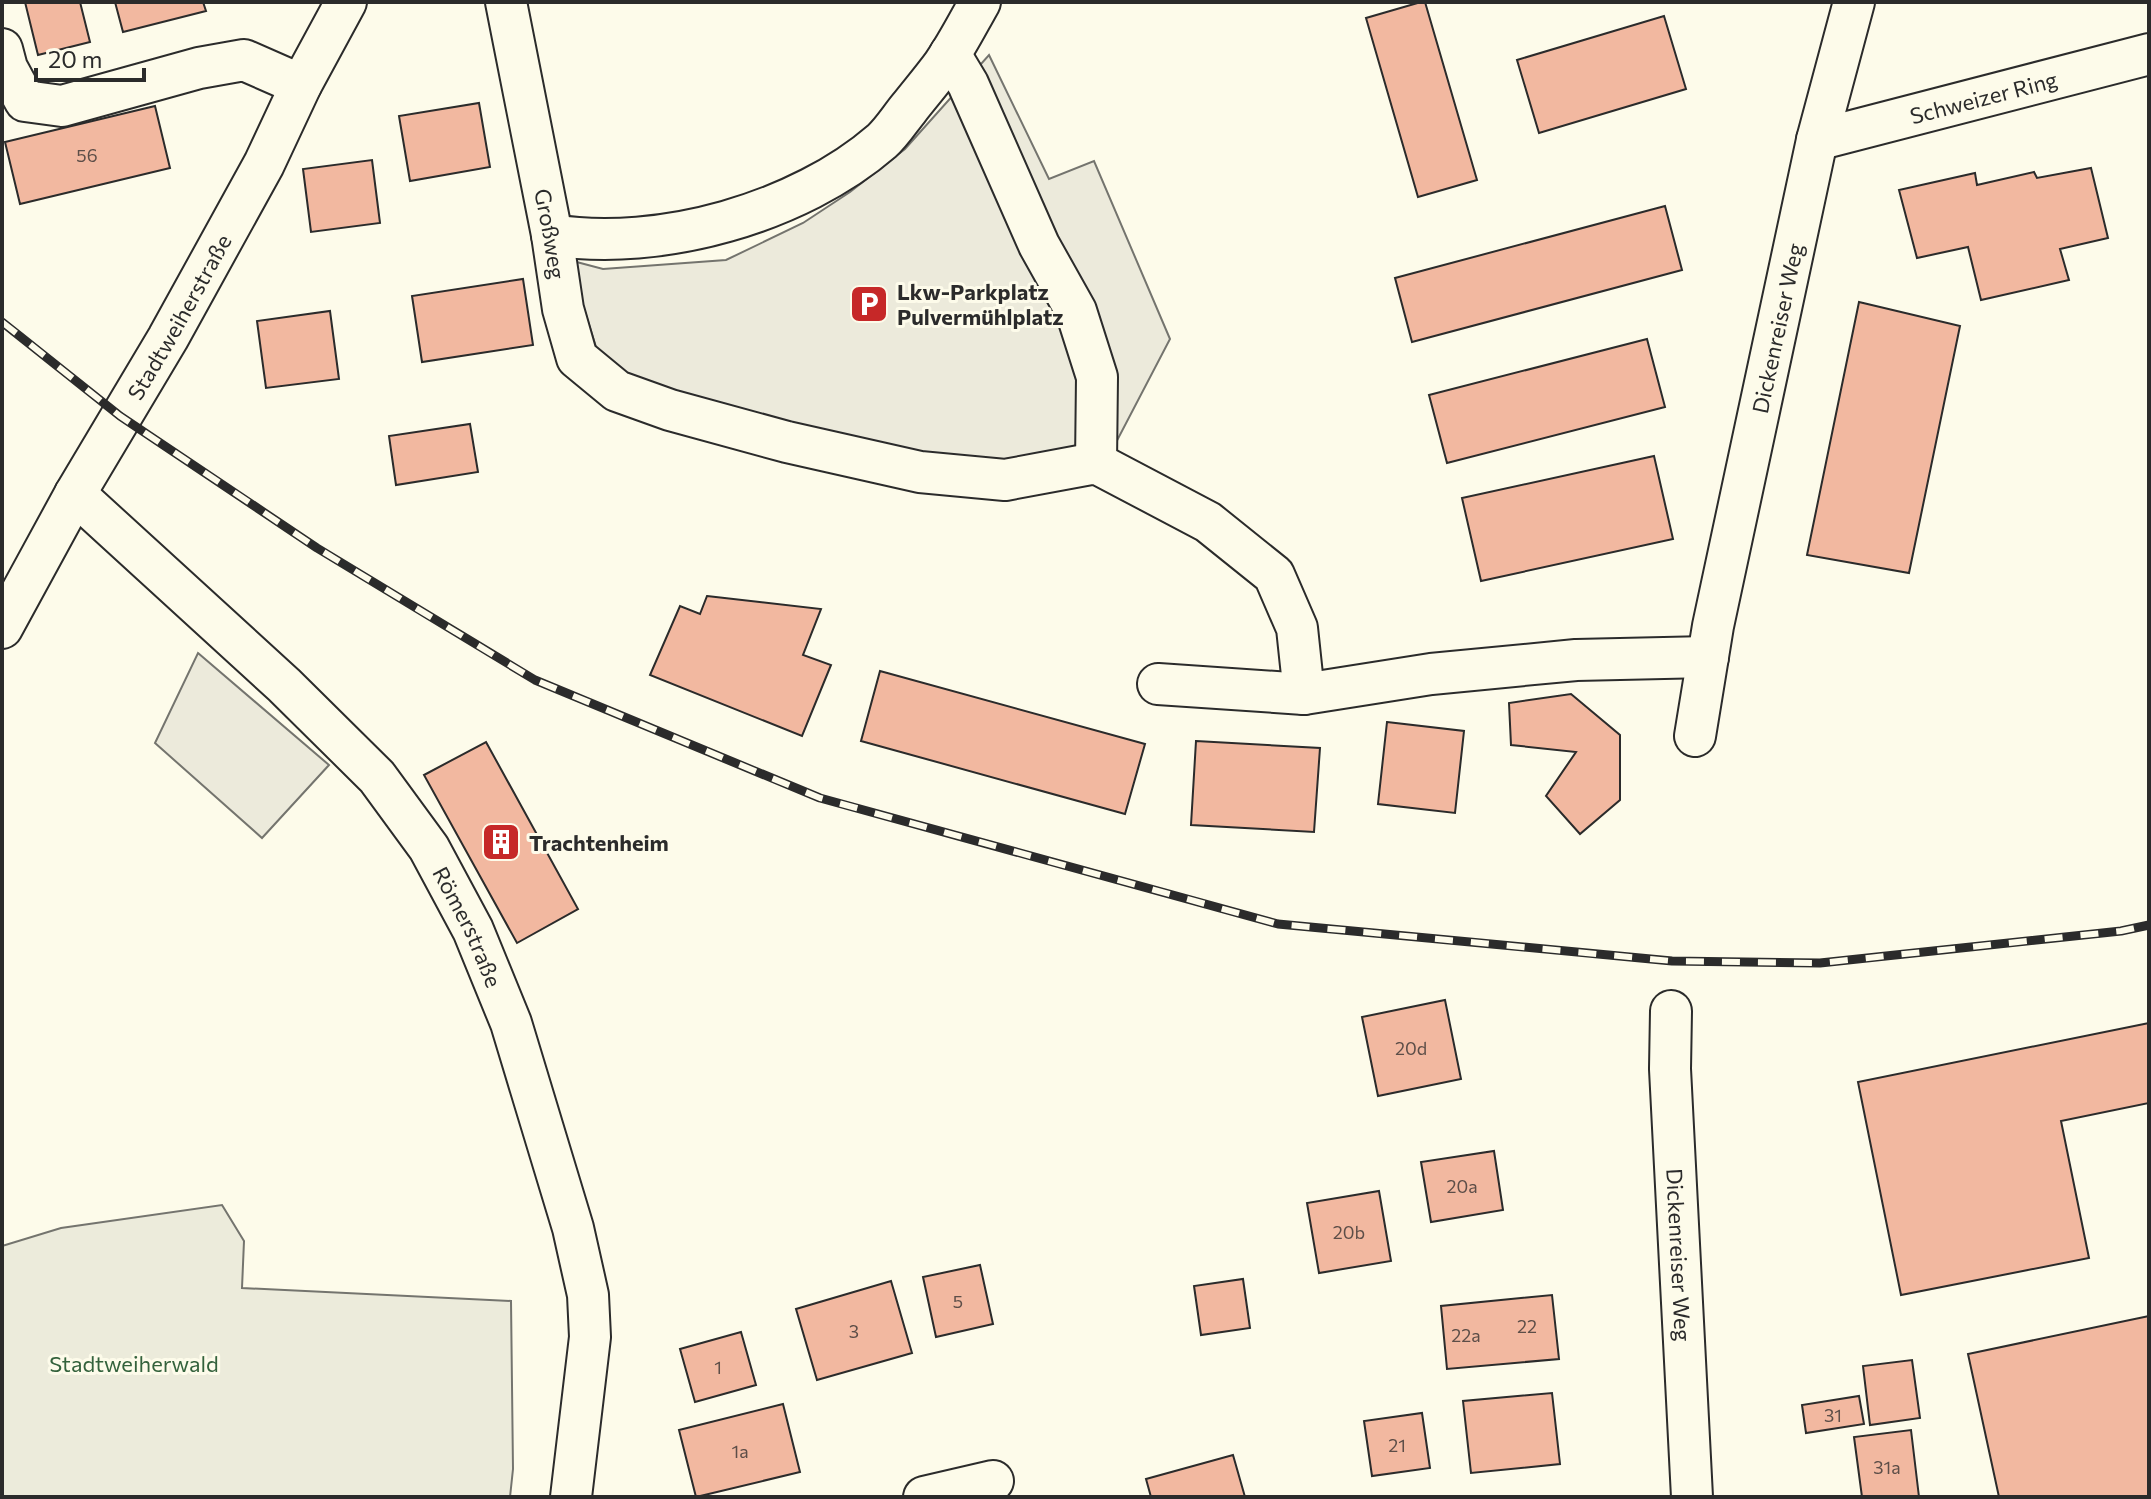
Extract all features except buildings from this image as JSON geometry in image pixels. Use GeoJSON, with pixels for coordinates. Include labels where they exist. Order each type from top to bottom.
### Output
{"type":"FeatureCollection","features":[{"type":"Feature","properties":{"kind":"street","name":"Stadtweiherstraße"},"geometry":{"type":"LineString","coordinates":[[2,628],[264,164],[301,85],[346,2]]}},
{"type":"Feature","properties":{"kind":"street","name":"Großweg"},"geometry":{"type":"LineString","coordinates":[[506,2],[552,235],[563,309],[577,358],[617,391],[670,410],[801,446],[920,472],[1005,480],[1096,463]]}},
{"type":"Feature","properties":{"kind":"street"},"geometry":{"type":"LineString","coordinates":[[552,235],[607,240],[691,231],[754,214],[826,181],[884,140],[950,54],[980,2]]}},
{"type":"Feature","properties":{"kind":"street","name":"Dickenreiser Weg"},"geometry":{"type":"LineString","coordinates":[[1695,736],[1713,626],[1817,140],[1854,2]]}},
{"type":"Feature","properties":{"kind":"street"},"geometry":{"type":"LineString","coordinates":[[2,49],[7,68],[25,101],[62,106],[199,68],[244,60],[301,85]]}},
{"type":"Feature","properties":{"kind":"street"},"geometry":{"type":"LineString","coordinates":[[950,54],[968,84],[1039,245],[1076,311],[1097,377],[1096,463],[1208,522],[1274,575],[1297,628],[1304,694]]}},
{"type":"Feature","properties":{"kind":"street","name":"Schweizer Ring"},"geometry":{"type":"LineString","coordinates":[[1817,140],[2149,54]]}},
{"type":"Feature","properties":{"kind":"street","name":"Römerstraße"},"geometry":{"type":"LineString","coordinates":[[75,494],[284,685],[377,777],[429,848],[473,930],[516,1038],[573,1228],[588,1295],[590,1337],[571,1497]]}},
{"type":"Feature","properties":{"kind":"street"},"geometry":{"type":"LineString","coordinates":[[1158,684],[1304,694],[1431,674],[1576,660],[1708,657]]}},
{"type":"Feature","properties":{"kind":"street","name":"Dickenreiser Weg"},"geometry":{"type":"LineString","coordinates":[[1671,1011],[1670,1069],[1692,1497]]}},
{"type":"Feature","properties":{"kind":"street"},"geometry":{"type":"LineString","coordinates":[[924,1497],[993,1481]]}},
{"type":"Feature","properties":{"kind":"green space","name":"Stadtweiherwald"},"geometry":{"type":"Polygon","coordinates":[[[222,1205],[244,1241],[242,1288],[511,1301],[513,1469],[510,1497],[2,1497],[2,1246],[61,1228],[222,1205]]]}},
{"type":"Feature","properties":{"kind":"shaded area","name":"Lkw-Parkplatz Pulvermühlplatz"},"geometry":{"type":"Polygon","coordinates":[[[989,55],[1049,179],[1094,161],[1170,339],[1110,454],[1009,490],[619,377],[596,347],[569,260],[603,269],[726,260],[803,223],[850,192],[905,149],[989,55]]]}},
{"type":"Feature","properties":{"kind":"shaded area"},"geometry":{"type":"Polygon","coordinates":[[[198,653],[329,765],[262,838],[155,743],[198,653]]]}},
{"type":"Feature","properties":{"kind":"railway"},"geometry":{"type":"LineString","coordinates":[[2,322],[120,416],[317,548],[535,680],[820,798],[1278,924],[1672,961],[1820,963],[2121,931],[2149,925]]}},
{"type":"Feature","properties":{"kind":"place","name":"Lkw-Parkplatz Pulvermühlplatz"},"geometry":{"type":"Point","coordinates":[869,304]}},
{"type":"Feature","properties":{"kind":"place","name":"Trachtenheim"},"geometry":{"type":"Point","coordinates":[501,842]}}]}
